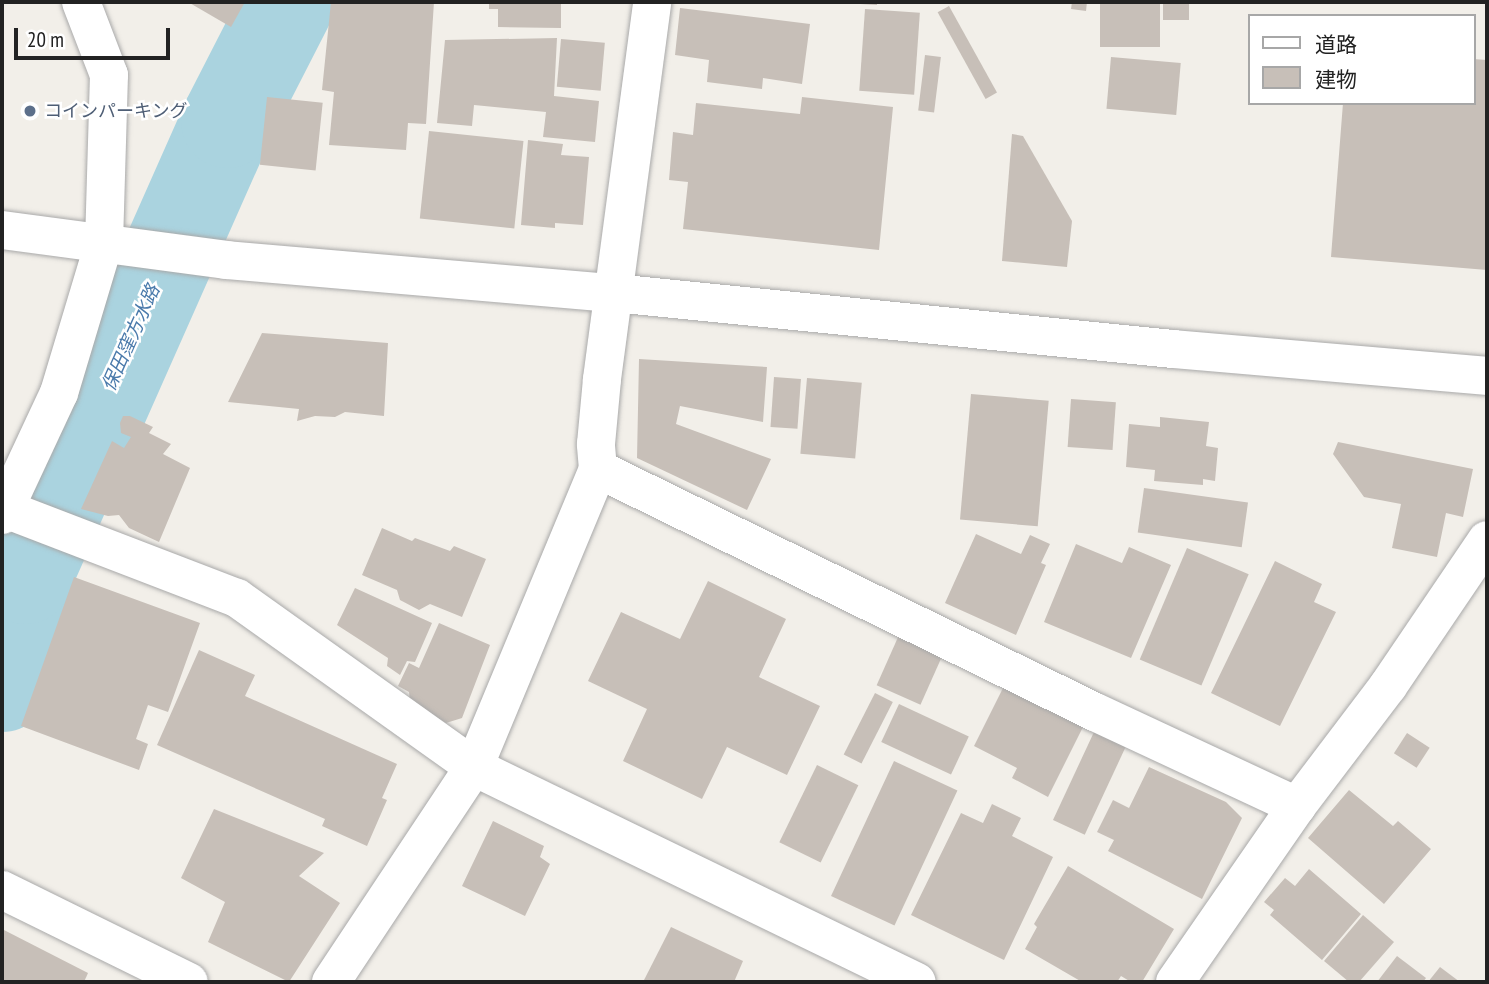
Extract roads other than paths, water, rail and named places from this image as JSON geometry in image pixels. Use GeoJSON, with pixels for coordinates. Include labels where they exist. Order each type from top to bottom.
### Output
{"type":"FeatureCollection","features":[{"type":"Feature","properties":{"kind":"street"},"geometry":{"type":"LineString","coordinates":[[81,2],[109,75],[104,243],[59,393],[3,512],[237,598],[474,767],[916,982]]}},
{"type":"Feature","properties":{"kind":"street"},"geometry":{"type":"LineString","coordinates":[[331,982],[474,767],[598,469],[596,444],[652,2]]}},
{"type":"Feature","properties":{"kind":"street"},"geometry":{"type":"LineString","coordinates":[[2,230],[226,260],[614,293],[1173,349],[1487,376]]}},
{"type":"Feature","properties":{"kind":"street"},"geometry":{"type":"LineString","coordinates":[[598,469],[1095,712],[1297,806]]}},
{"type":"Feature","properties":{"kind":"street"},"geometry":{"type":"LineString","coordinates":[[1175,982],[1297,806],[1388,687],[1487,540]]}},
{"type":"Feature","properties":{"kind":"street"},"geometry":{"type":"LineString","coordinates":[[2,890],[188,982]]}},
{"type":"Feature","properties":{"kind":"waterway","name":"保田窪方水路"},"geometry":{"type":"LineString","coordinates":[[2,685],[25,577],[227,121],[288,2]]}},
{"type":"Feature","properties":{"kind":"place","name":"コインパーキング"},"geometry":{"type":"Point","coordinates":[30,111]}}]}
